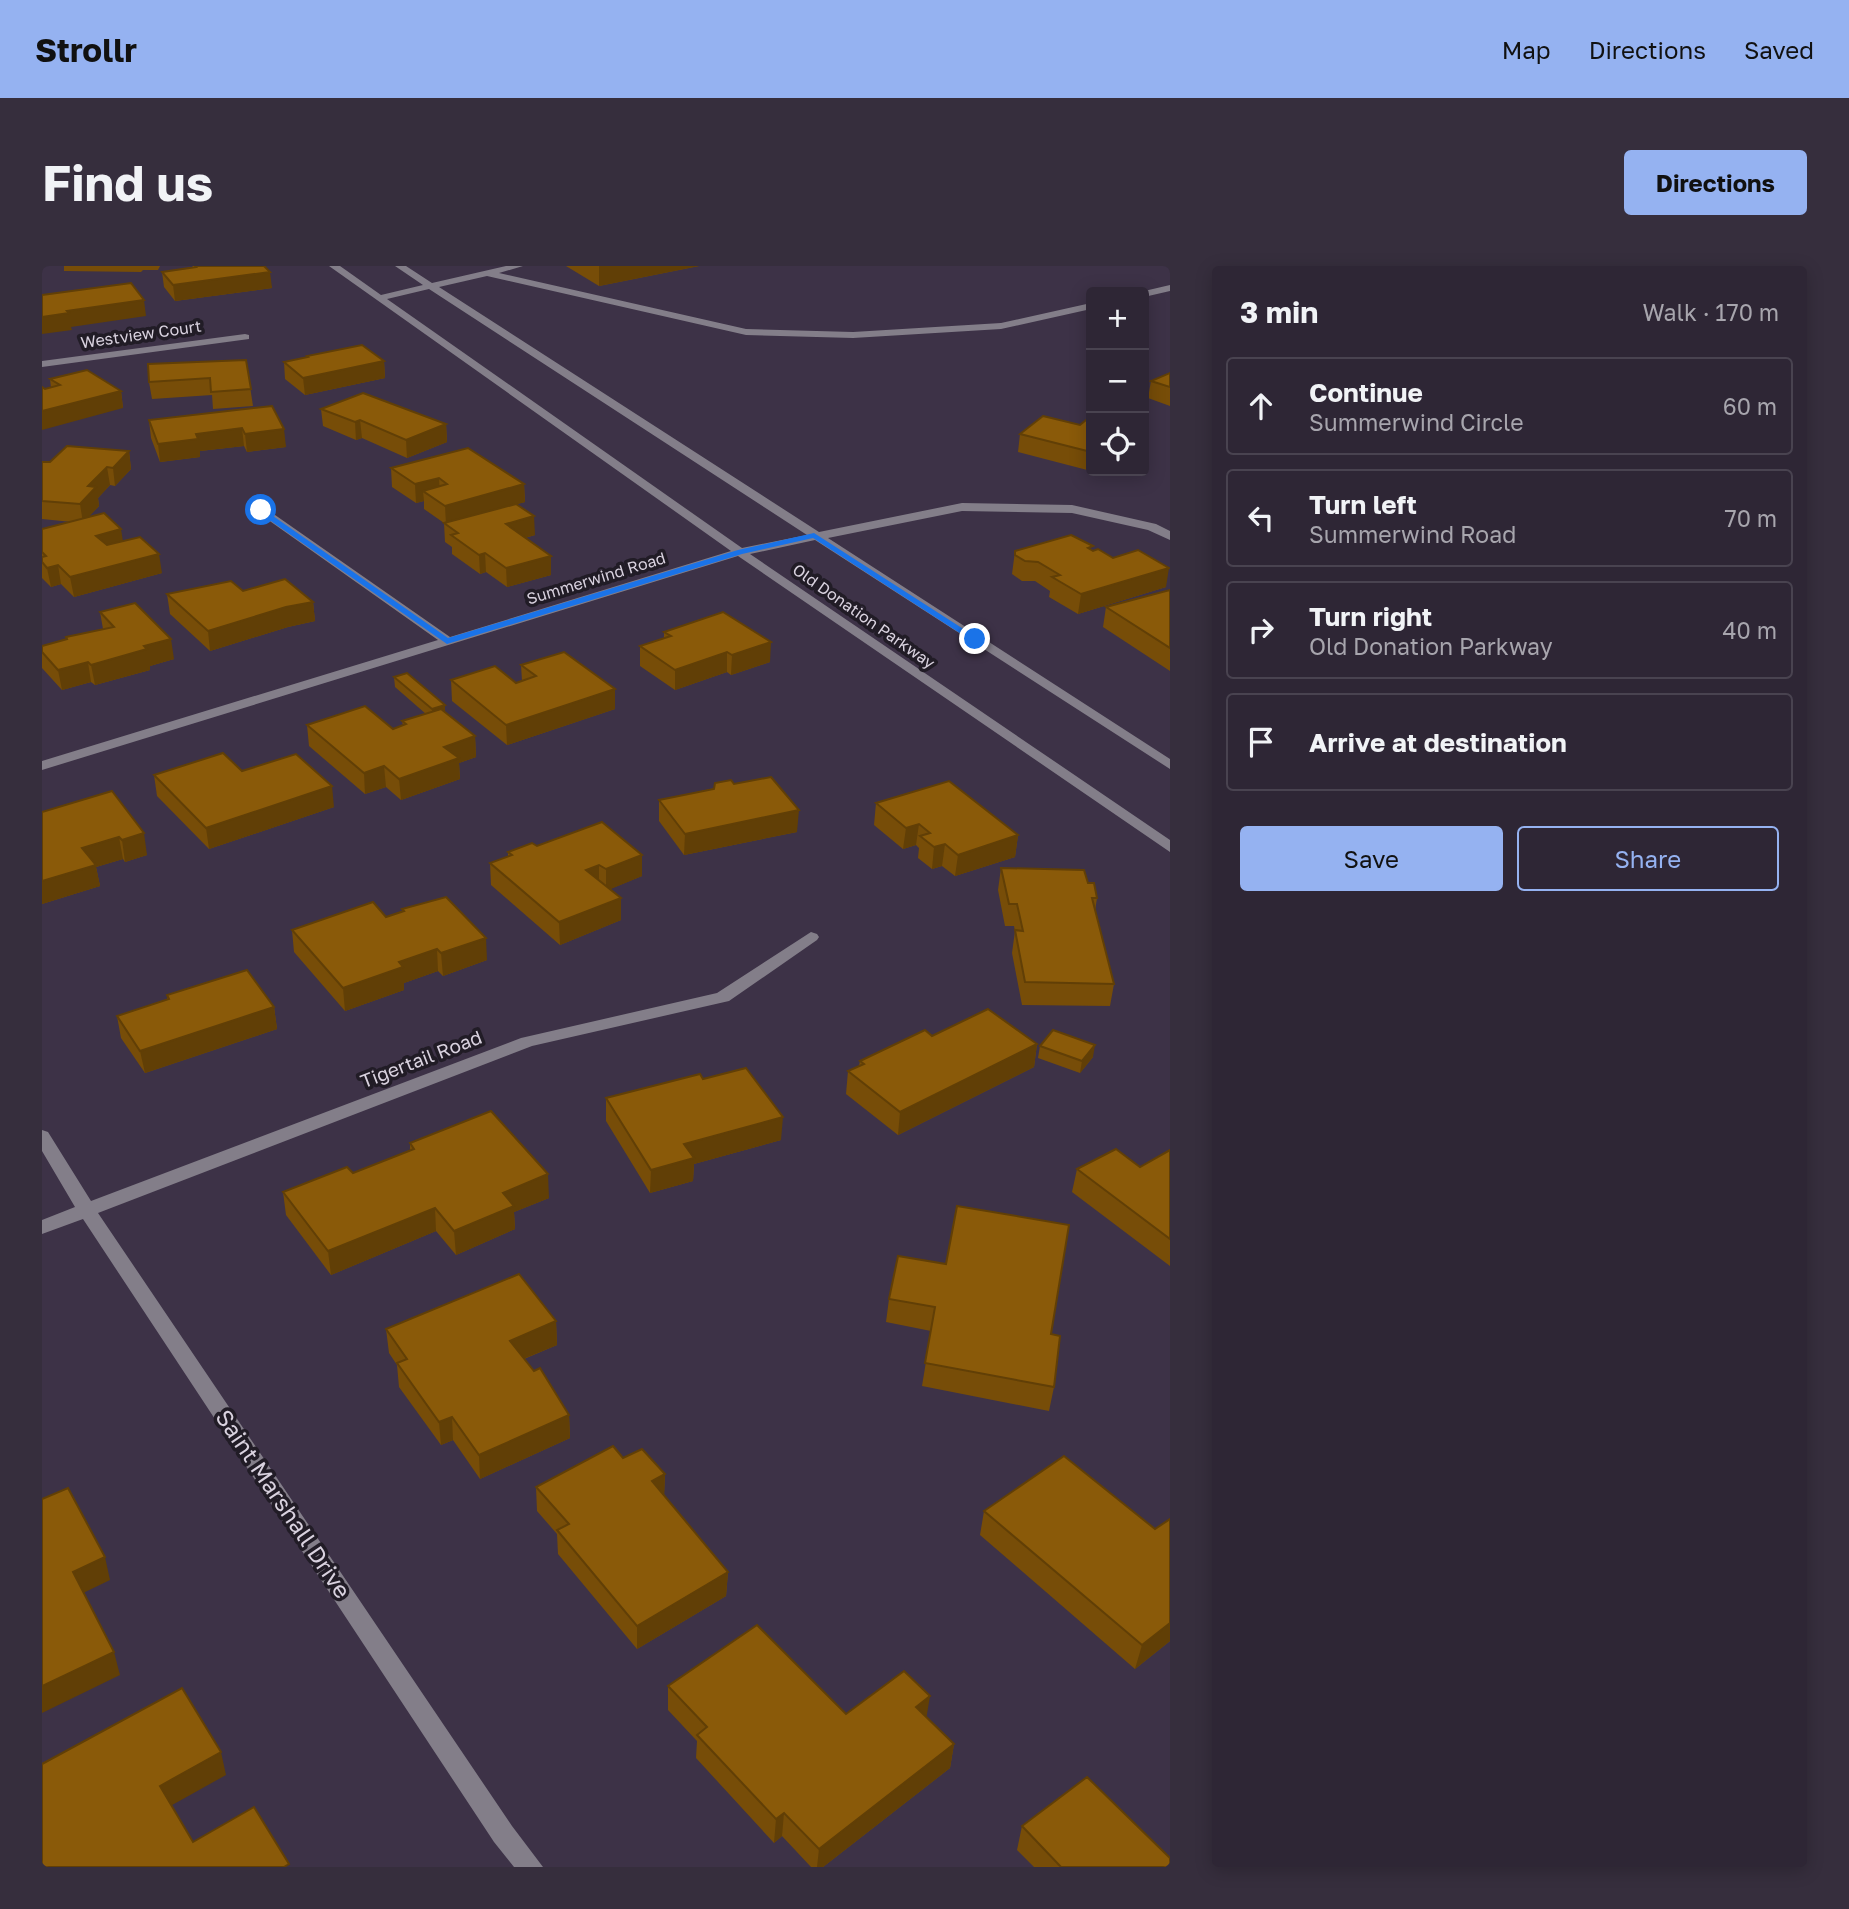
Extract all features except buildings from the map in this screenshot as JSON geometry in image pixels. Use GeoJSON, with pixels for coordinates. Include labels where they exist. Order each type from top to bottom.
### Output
{"type":"FeatureCollection","features":[{"type":"Feature","properties":{"kind":"street","name":"Old Donation Parkway"},"geometry":{"type":"LineString","coordinates":[[334,266],[740,552],[1170,847]]}},
{"type":"Feature","properties":{"kind":"street","name":"Old Donation Parkway"},"geometry":{"type":"LineString","coordinates":[[400,266],[1170,765]]}},
{"type":"Feature","properties":{"kind":"street"},"geometry":{"type":"LineString","coordinates":[[379,298],[518,266]]}},
{"type":"Feature","properties":{"kind":"street"},"geometry":{"type":"LineString","coordinates":[[486,273],[746,332],[853,335],[1001,326],[1086,307]]}},
{"type":"Feature","properties":{"kind":"street"},"geometry":{"type":"LineString","coordinates":[[1149,293],[1170,288]]}},
{"type":"Feature","properties":{"kind":"street","name":"Westview Court"},"geometry":{"type":"LineString","coordinates":[[42,364],[245,337]]}},
{"type":"Feature","properties":{"kind":"street","name":"Summerwind Road"},"geometry":{"type":"LineString","coordinates":[[42,766],[740,552],[814,535],[962,507],[1072,509],[1152,527],[1170,536]]}},
{"type":"Feature","properties":{"kind":"street"},"geometry":{"type":"LineString","coordinates":[[261,510],[447,641]]}},
{"type":"Feature","properties":{"kind":"street","name":"Tigertail Road"},"geometry":{"type":"LineString","coordinates":[[42,1227],[527,1042],[723,997],[811,937]]}},
{"type":"Feature","properties":{"kind":"street","name":"Saint Marshall Drive"},"geometry":{"type":"LineString","coordinates":[[42,1136],[86,1209],[503,1834],[530,1867]]}},
{"type":"Feature","properties":{"kind":"route"},"geometry":{"type":"LineString","coordinates":[[261,510],[447,641],[740,552],[814,535],[975,639]]}}]}
